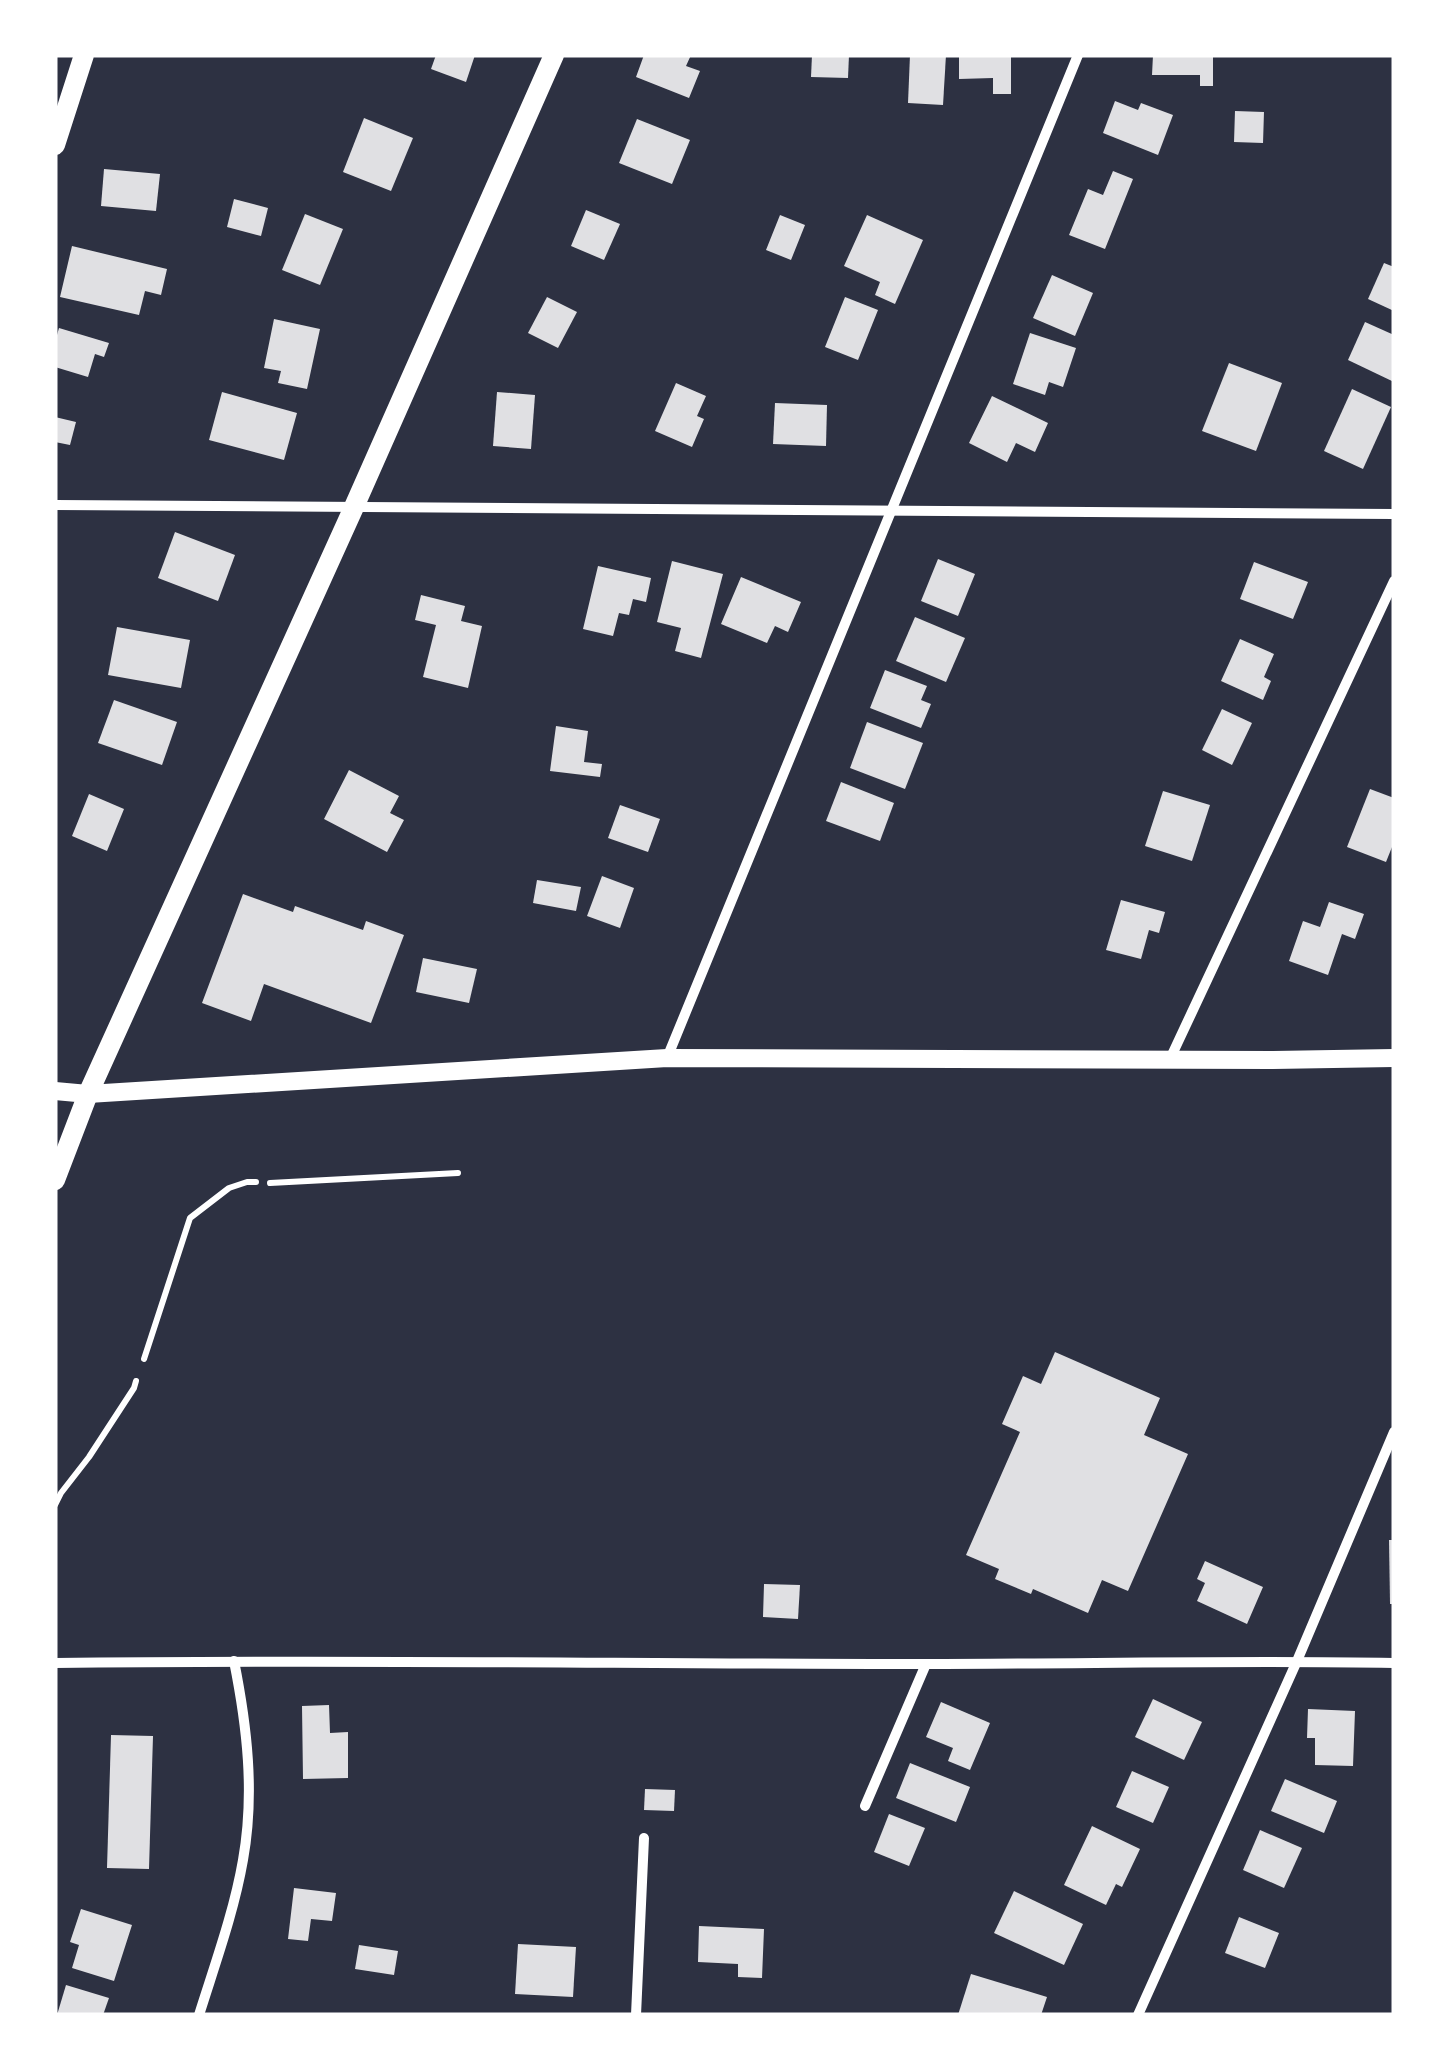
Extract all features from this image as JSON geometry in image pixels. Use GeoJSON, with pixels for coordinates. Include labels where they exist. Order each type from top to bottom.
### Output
{"type":"FeatureCollection","features":[{"type":"Feature","properties":{"kind":"main road"},"geometry":{"type":"LineString","coordinates":[[55,145],[84,55]]}},
{"type":"Feature","properties":{"kind":"main road"},"geometry":{"type":"LineString","coordinates":[[55,1180],[88,1094],[554,55]]}},
{"type":"Feature","properties":{"kind":"main road"},"geometry":{"type":"LineString","coordinates":[[55,1090],[88,1094],[668,1058],[1394,1058]]}},
{"type":"Feature","properties":{"kind":"street"},"geometry":{"type":"LineString","coordinates":[[668,1058],[1078,55]]}},
{"type":"Feature","properties":{"kind":"street"},"geometry":{"type":"LineString","coordinates":[[55,505],[1394,514]]}},
{"type":"Feature","properties":{"kind":"street"},"geometry":{"type":"LineString","coordinates":[[1170,1059],[1394,581]]}},
{"type":"Feature","properties":{"kind":"street"},"geometry":{"type":"LineString","coordinates":[[1138,2015],[1297,1661],[1394,1432]]}},
{"type":"Feature","properties":{"kind":"street"},"geometry":{"type":"LineString","coordinates":[[55,1664],[234,1660],[1394,1663]]}},
{"type":"Feature","properties":{"kind":"street"},"geometry":{"type":"LineString","coordinates":[[198,2015],[236,1894],[248,1818],[246,1720],[234,1660]]}},
{"type":"Feature","properties":{"kind":"street"},"geometry":{"type":"LineString","coordinates":[[865,1806],[926,1664]]}},
{"type":"Feature","properties":{"kind":"street"},"geometry":{"type":"LineString","coordinates":[[636,2015],[644,1838]]}},
{"type":"Feature","properties":{"kind":"lane"},"geometry":{"type":"LineString","coordinates":[[270,1183],[458,1173]]}},
{"type":"Feature","properties":{"kind":"lane"},"geometry":{"type":"LineString","coordinates":[[144,1359],[190,1218],[229,1188],[256,1182]]}},
{"type":"Feature","properties":{"kind":"lane"},"geometry":{"type":"LineString","coordinates":[[55,1505],[136,1381]]}},
{"type":"Feature","properties":{"kind":"building"},"geometry":{"type":"Polygon","coordinates":[[[436,55],[475,55],[466,82],[431,69],[436,55]]]}},
{"type":"Feature","properties":{"kind":"building"},"geometry":{"type":"Polygon","coordinates":[[[644,55],[691,55],[686,66],[700,71],[689,98],[636,77],[644,55]]]}},
{"type":"Feature","properties":{"kind":"building"},"geometry":{"type":"Polygon","coordinates":[[[812,55],[849,55],[848,78],[811,77],[812,55]]]}},
{"type":"Feature","properties":{"kind":"building"},"geometry":{"type":"Polygon","coordinates":[[[910,55],[946,55],[943,105],[908,103],[910,55]]]}},
{"type":"Feature","properties":{"kind":"building"},"geometry":{"type":"Polygon","coordinates":[[[959,55],[1011,55],[1011,94],[993,94],[993,78],[959,79],[959,55]]]}},
{"type":"Feature","properties":{"kind":"building"},"geometry":{"type":"Polygon","coordinates":[[[1153,55],[1213,55],[1213,86],[1200,86],[1200,75],[1152,75],[1153,55]]]}},
{"type":"Feature","properties":{"kind":"building"},"geometry":{"type":"Polygon","coordinates":[[[1115,101],[1138,110],[1141,103],[1173,115],[1158,155],[1103,133],[1115,101]]]}},
{"type":"Feature","properties":{"kind":"building"},"geometry":{"type":"Polygon","coordinates":[[[1235,111],[1264,112],[1263,143],[1234,142],[1235,111]]]}},
{"type":"Feature","properties":{"kind":"building"},"geometry":{"type":"Polygon","coordinates":[[[364,118],[413,138],[391,191],[343,172],[364,118]]]}},
{"type":"Feature","properties":{"kind":"building"},"geometry":{"type":"Polygon","coordinates":[[[637,119],[690,140],[672,184],[619,163],[637,119]]]}},
{"type":"Feature","properties":{"kind":"building"},"geometry":{"type":"Polygon","coordinates":[[[104,169],[160,174],[156,211],[101,206],[104,169]]]}},
{"type":"Feature","properties":{"kind":"building"},"geometry":{"type":"Polygon","coordinates":[[[1113,171],[1133,179],[1105,249],[1069,235],[1088,189],[1103,195],[1113,171]]]}},
{"type":"Feature","properties":{"kind":"building"},"geometry":{"type":"Polygon","coordinates":[[[234,199],[268,208],[261,236],[227,227],[234,199]]]}},
{"type":"Feature","properties":{"kind":"building"},"geometry":{"type":"Polygon","coordinates":[[[586,210],[620,224],[604,260],[571,246],[586,210]]]}},
{"type":"Feature","properties":{"kind":"building"},"geometry":{"type":"Polygon","coordinates":[[[305,214],[343,229],[320,285],[282,270],[305,214]]]}},
{"type":"Feature","properties":{"kind":"building"},"geometry":{"type":"Polygon","coordinates":[[[780,215],[805,225],[791,260],[766,250],[780,215]]]}},
{"type":"Feature","properties":{"kind":"building"},"geometry":{"type":"Polygon","coordinates":[[[867,215],[923,240],[895,304],[875,295],[880,282],[844,266],[867,215]]]}},
{"type":"Feature","properties":{"kind":"building"},"geometry":{"type":"Polygon","coordinates":[[[72,246],[167,269],[161,295],[145,291],[139,315],[60,297],[72,246]]]}},
{"type":"Feature","properties":{"kind":"building"},"geometry":{"type":"Polygon","coordinates":[[[1384,263],[1394,267],[1394,311],[1368,299],[1384,263]]]}},
{"type":"Feature","properties":{"kind":"building"},"geometry":{"type":"Polygon","coordinates":[[[1052,275],[1093,293],[1075,336],[1033,318],[1052,275]]]}},
{"type":"Feature","properties":{"kind":"building"},"geometry":{"type":"Polygon","coordinates":[[[547,297],[577,312],[558,348],[528,333],[547,297]]]}},
{"type":"Feature","properties":{"kind":"building"},"geometry":{"type":"Polygon","coordinates":[[[845,297],[878,310],[858,360],[825,347],[845,297]]]}},
{"type":"Feature","properties":{"kind":"building"},"geometry":{"type":"Polygon","coordinates":[[[274,319],[320,329],[307,389],[278,383],[281,371],[264,368],[274,319]]]}},
{"type":"Feature","properties":{"kind":"building"},"geometry":{"type":"Polygon","coordinates":[[[1365,322],[1394,335],[1394,382],[1348,360],[1365,322]]]}},
{"type":"Feature","properties":{"kind":"building"},"geometry":{"type":"Polygon","coordinates":[[[59,328],[109,343],[104,357],[95,354],[88,377],[55,367],[59,328]]]}},
{"type":"Feature","properties":{"kind":"building"},"geometry":{"type":"Polygon","coordinates":[[[1030,333],[1076,348],[1063,387],[1049,382],[1045,395],[1013,384],[1030,333]]]}},
{"type":"Feature","properties":{"kind":"building"},"geometry":{"type":"Polygon","coordinates":[[[1229,363],[1282,383],[1256,451],[1202,431],[1229,363]]]}},
{"type":"Feature","properties":{"kind":"building"},"geometry":{"type":"Polygon","coordinates":[[[676,383],[706,396],[697,416],[704,419],[692,447],[655,431],[676,383]]]}},
{"type":"Feature","properties":{"kind":"building"},"geometry":{"type":"Polygon","coordinates":[[[1352,389],[1391,407],[1363,469],[1324,451],[1352,389]]]}},
{"type":"Feature","properties":{"kind":"building"},"geometry":{"type":"Polygon","coordinates":[[[222,392],[297,413],[284,460],[209,440],[222,392]]]}},
{"type":"Feature","properties":{"kind":"building"},"geometry":{"type":"Polygon","coordinates":[[[497,392],[535,395],[531,449],[493,446],[497,392]]]}},
{"type":"Feature","properties":{"kind":"building"},"geometry":{"type":"Polygon","coordinates":[[[992,396],[1048,423],[1035,452],[1016,443],[1007,462],[969,443],[992,396]]]}},
{"type":"Feature","properties":{"kind":"building"},"geometry":{"type":"Polygon","coordinates":[[[775,403],[827,405],[826,446],[773,444],[775,403]]]}},
{"type":"Feature","properties":{"kind":"building"},"geometry":{"type":"Polygon","coordinates":[[[55,417],[76,422],[70,445],[55,442],[55,417]]]}},
{"type":"Feature","properties":{"kind":"building"},"geometry":{"type":"Polygon","coordinates":[[[175,532],[235,555],[218,601],[158,578],[175,532]]]}},
{"type":"Feature","properties":{"kind":"building"},"geometry":{"type":"Polygon","coordinates":[[[938,559],[975,574],[958,616],[921,601],[938,559]]]}},
{"type":"Feature","properties":{"kind":"building"},"geometry":{"type":"Polygon","coordinates":[[[672,561],[723,574],[701,658],[675,651],[681,628],[657,622],[672,561]]]}},
{"type":"Feature","properties":{"kind":"building"},"geometry":{"type":"Polygon","coordinates":[[[1254,562],[1308,582],[1293,619],[1240,599],[1254,562]]]}},
{"type":"Feature","properties":{"kind":"building"},"geometry":{"type":"Polygon","coordinates":[[[598,566],[651,578],[646,602],[633,599],[629,615],[619,613],[613,636],[583,629],[598,566]]]}},
{"type":"Feature","properties":{"kind":"building"},"geometry":{"type":"Polygon","coordinates":[[[741,577],[801,602],[788,632],[775,626],[767,643],[721,624],[741,577]]]}},
{"type":"Feature","properties":{"kind":"building"},"geometry":{"type":"Polygon","coordinates":[[[421,595],[465,606],[461,621],[482,626],[468,688],[423,677],[436,625],[415,620],[421,595]]]}},
{"type":"Feature","properties":{"kind":"building"},"geometry":{"type":"Polygon","coordinates":[[[915,617],[965,638],[946,682],[896,661],[915,617]]]}},
{"type":"Feature","properties":{"kind":"building"},"geometry":{"type":"Polygon","coordinates":[[[117,627],[190,640],[181,688],[108,675],[117,627]]]}},
{"type":"Feature","properties":{"kind":"building"},"geometry":{"type":"Polygon","coordinates":[[[1240,639],[1274,654],[1264,677],[1271,681],[1263,700],[1221,681],[1240,639]]]}},
{"type":"Feature","properties":{"kind":"building"},"geometry":{"type":"Polygon","coordinates":[[[885,670],[927,686],[921,700],[931,704],[921,728],[870,708],[885,670]]]}},
{"type":"Feature","properties":{"kind":"building"},"geometry":{"type":"Polygon","coordinates":[[[114,700],[177,722],[162,765],[98,743],[114,700]]]}},
{"type":"Feature","properties":{"kind":"building"},"geometry":{"type":"Polygon","coordinates":[[[1222,709],[1252,723],[1232,765],[1202,750],[1222,709]]]}},
{"type":"Feature","properties":{"kind":"building"},"geometry":{"type":"Polygon","coordinates":[[[867,722],[923,743],[905,789],[850,768],[867,722]]]}},
{"type":"Feature","properties":{"kind":"building"},"geometry":{"type":"Polygon","coordinates":[[[556,726],[588,731],[584,762],[602,764],[600,777],[550,771],[556,726]]]}},
{"type":"Feature","properties":{"kind":"building"},"geometry":{"type":"Polygon","coordinates":[[[349,770],[399,796],[390,813],[404,820],[387,852],[324,819],[349,770]]]}},
{"type":"Feature","properties":{"kind":"building"},"geometry":{"type":"Polygon","coordinates":[[[841,782],[894,803],[880,841],[826,821],[841,782]]]}},
{"type":"Feature","properties":{"kind":"building"},"geometry":{"type":"Polygon","coordinates":[[[1370,789],[1394,798],[1394,842],[1386,862],[1347,847],[1370,789]]]}},
{"type":"Feature","properties":{"kind":"building"},"geometry":{"type":"Polygon","coordinates":[[[1163,791],[1210,805],[1192,861],[1145,846],[1163,791]]]}},
{"type":"Feature","properties":{"kind":"building"},"geometry":{"type":"Polygon","coordinates":[[[89,794],[124,809],[107,851],[72,836],[89,794]]]}},
{"type":"Feature","properties":{"kind":"building"},"geometry":{"type":"Polygon","coordinates":[[[620,805],[660,819],[648,852],[608,838],[620,805]]]}},
{"type":"Feature","properties":{"kind":"building"},"geometry":{"type":"Polygon","coordinates":[[[602,876],[634,888],[620,928],[587,916],[602,876]]]}},
{"type":"Feature","properties":{"kind":"building"},"geometry":{"type":"Polygon","coordinates":[[[537,880],[581,887],[576,911],[533,903],[537,880]]]}},
{"type":"Feature","properties":{"kind":"building"},"geometry":{"type":"Polygon","coordinates":[[[243,894],[293,912],[295,906],[363,930],[366,921],[404,935],[371,1023],[264,984],[251,1021],[202,1003],[243,894]]]}},
{"type":"Feature","properties":{"kind":"building"},"geometry":{"type":"Polygon","coordinates":[[[1121,900],[1165,912],[1159,933],[1149,930],[1141,959],[1106,950],[1121,900]]]}},
{"type":"Feature","properties":{"kind":"building"},"geometry":{"type":"Polygon","coordinates":[[[1329,902],[1364,914],[1355,939],[1342,934],[1328,975],[1289,961],[1303,921],[1320,927],[1329,902]]]}},
{"type":"Feature","properties":{"kind":"building"},"geometry":{"type":"Polygon","coordinates":[[[423,958],[477,969],[469,1003],[416,992],[423,958]]]}},
{"type":"Feature","properties":{"kind":"building"},"geometry":{"type":"Polygon","coordinates":[[[1055,1352],[1160,1398],[1144,1435],[1188,1454],[1128,1591],[1102,1580],[1088,1613],[1033,1589],[1031,1594],[995,1579],[999,1569],[966,1555],[1020,1432],[1002,1424],[1023,1376],[1041,1384],[1055,1352]]]}},
{"type":"Feature","properties":{"kind":"building"},"geometry":{"type":"Polygon","coordinates":[[[1389,1540],[1394,1540],[1394,1604],[1390,1604],[1389,1540]]]}},
{"type":"Feature","properties":{"kind":"building"},"geometry":{"type":"Polygon","coordinates":[[[1205,1561],[1263,1587],[1247,1624],[1197,1601],[1205,1583],[1197,1579],[1205,1561]]]}},
{"type":"Feature","properties":{"kind":"building"},"geometry":{"type":"Polygon","coordinates":[[[764,1584],[800,1585],[798,1619],[763,1617],[764,1584]]]}},
{"type":"Feature","properties":{"kind":"building"},"geometry":{"type":"Polygon","coordinates":[[[1153,1699],[1202,1722],[1184,1760],[1135,1737],[1153,1699]]]}},
{"type":"Feature","properties":{"kind":"building"},"geometry":{"type":"Polygon","coordinates":[[[941,1702],[990,1723],[970,1770],[948,1761],[953,1748],[926,1737],[941,1702]]]}},
{"type":"Feature","properties":{"kind":"building"},"geometry":{"type":"Polygon","coordinates":[[[329,1705],[330,1733],[348,1732],[348,1778],[303,1779],[302,1706],[329,1705]]]}},
{"type":"Feature","properties":{"kind":"building"},"geometry":{"type":"Polygon","coordinates":[[[1308,1709],[1355,1711],[1353,1766],[1315,1765],[1315,1738],[1307,1738],[1308,1709]]]}},
{"type":"Feature","properties":{"kind":"building"},"geometry":{"type":"Polygon","coordinates":[[[111,1735],[153,1736],[149,1869],[107,1868],[111,1735]]]}},
{"type":"Feature","properties":{"kind":"building"},"geometry":{"type":"Polygon","coordinates":[[[910,1763],[970,1787],[956,1822],[896,1798],[910,1763]]]}},
{"type":"Feature","properties":{"kind":"building"},"geometry":{"type":"Polygon","coordinates":[[[1132,1771],[1169,1787],[1153,1823],[1116,1807],[1132,1771]]]}},
{"type":"Feature","properties":{"kind":"building"},"geometry":{"type":"Polygon","coordinates":[[[1285,1779],[1337,1801],[1324,1833],[1271,1811],[1285,1779]]]}},
{"type":"Feature","properties":{"kind":"building"},"geometry":{"type":"Polygon","coordinates":[[[645,1789],[675,1790],[674,1811],[644,1810],[645,1789]]]}},
{"type":"Feature","properties":{"kind":"building"},"geometry":{"type":"Polygon","coordinates":[[[889,1814],[925,1828],[909,1866],[874,1852],[889,1814]]]}},
{"type":"Feature","properties":{"kind":"building"},"geometry":{"type":"Polygon","coordinates":[[[1092,1826],[1140,1849],[1122,1887],[1116,1884],[1106,1905],[1064,1885],[1092,1826]]]}},
{"type":"Feature","properties":{"kind":"building"},"geometry":{"type":"Polygon","coordinates":[[[1260,1830],[1302,1848],[1284,1888],[1243,1870],[1260,1830]]]}},
{"type":"Feature","properties":{"kind":"building"},"geometry":{"type":"Polygon","coordinates":[[[294,1888],[336,1893],[332,1921],[311,1919],[308,1941],[288,1939],[294,1888]]]}},
{"type":"Feature","properties":{"kind":"building"},"geometry":{"type":"Polygon","coordinates":[[[1014,1891],[1083,1924],[1064,1965],[994,1933],[1014,1891]]]}},
{"type":"Feature","properties":{"kind":"building"},"geometry":{"type":"Polygon","coordinates":[[[81,1909],[132,1925],[114,1981],[72,1968],[79,1945],[70,1942],[81,1909]]]}},
{"type":"Feature","properties":{"kind":"building"},"geometry":{"type":"Polygon","coordinates":[[[1239,1917],[1279,1933],[1265,1968],[1225,1953],[1239,1917]]]}},
{"type":"Feature","properties":{"kind":"building"},"geometry":{"type":"Polygon","coordinates":[[[699,1926],[764,1929],[762,1978],[738,1977],[738,1964],[698,1962],[699,1926]]]}},
{"type":"Feature","properties":{"kind":"building"},"geometry":{"type":"Polygon","coordinates":[[[518,1944],[576,1947],[573,1997],[515,1994],[518,1944]]]}},
{"type":"Feature","properties":{"kind":"building"},"geometry":{"type":"Polygon","coordinates":[[[359,1945],[398,1951],[394,1975],[355,1969],[359,1945]]]}},
{"type":"Feature","properties":{"kind":"building"},"geometry":{"type":"Polygon","coordinates":[[[971,1974],[1047,1997],[1041,2015],[958,2015],[971,1974]]]}},
{"type":"Feature","properties":{"kind":"building"},"geometry":{"type":"Polygon","coordinates":[[[66,1985],[109,1998],[103,2015],[57,2015],[66,1985]]]}}]}
